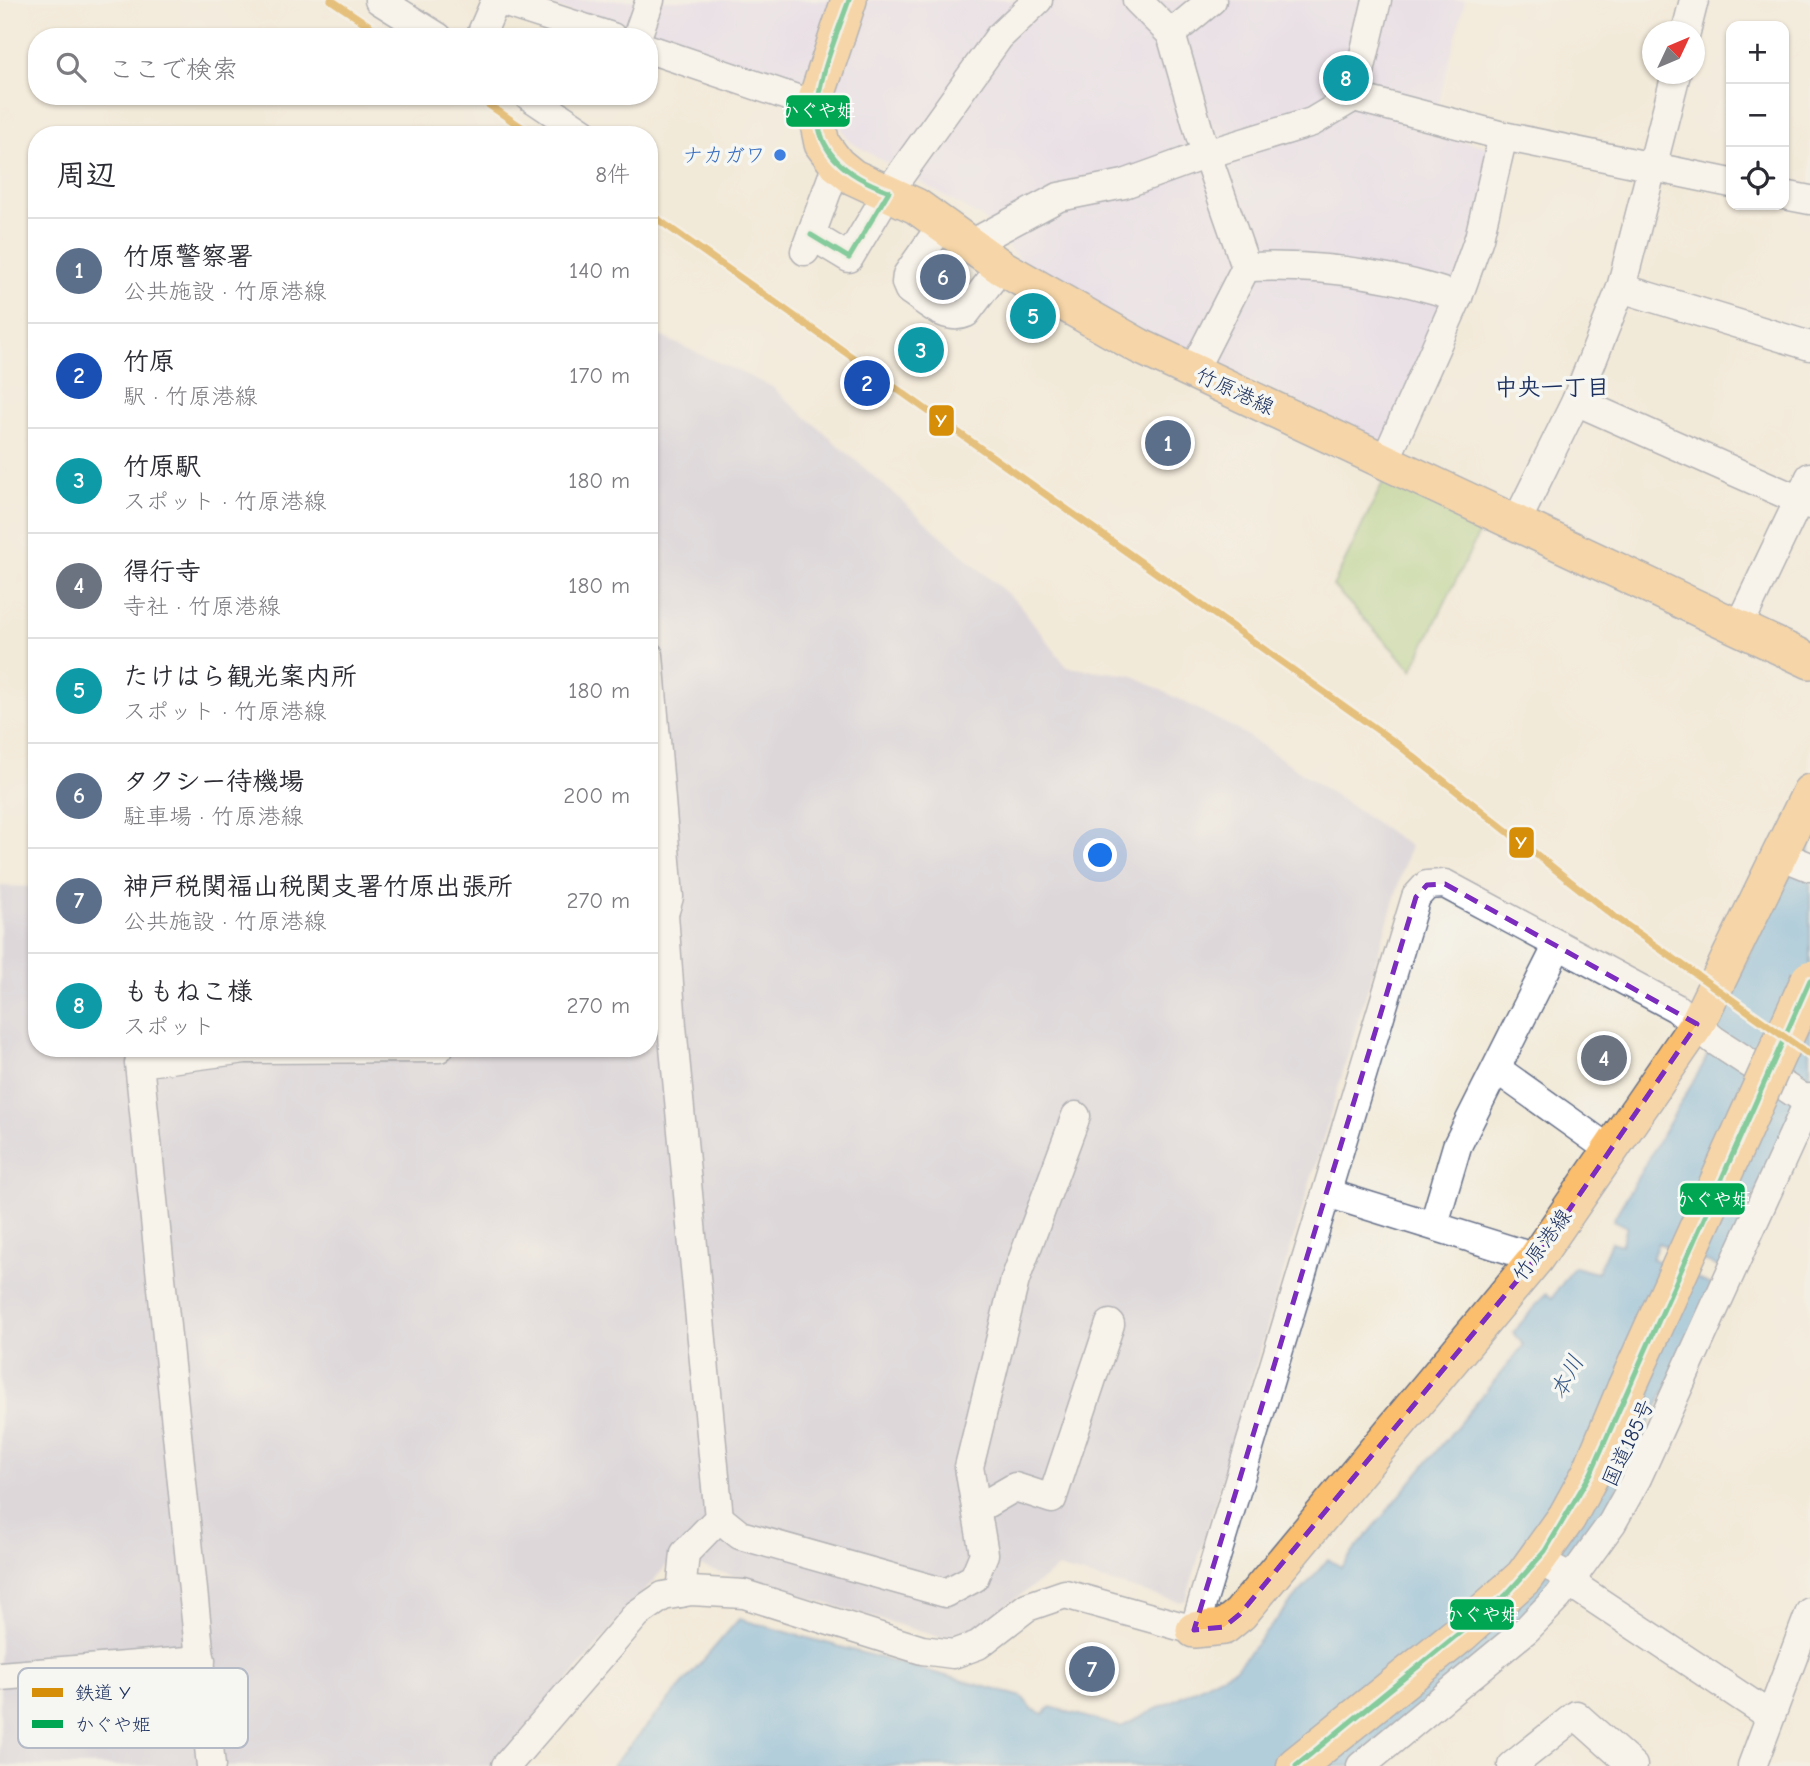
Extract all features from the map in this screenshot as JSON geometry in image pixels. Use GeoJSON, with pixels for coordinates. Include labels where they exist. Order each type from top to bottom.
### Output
{"type":"FeatureCollection","features":[{"type":"Feature","properties":{"kind":"highway","name":"国道185号"},"geometry":{"type":"LineString","coordinates":[[1558,1571],[1567,1517],[1591,1473],[1626,1389],[1810,980]]}},
{"type":"Feature","properties":{"kind":"highway","name":"国道185号"},"geometry":{"type":"LineString","coordinates":[[1333,1766],[1485,1643],[1525,1608],[1558,1571],[1609,1485],[1810,1038]]}},
{"type":"Feature","properties":{"kind":"highway","name":"国道185号"},"geometry":{"type":"LineString","coordinates":[[1297,1766],[1507,1595],[1558,1571]]}},
{"type":"Feature","properties":{"kind":"main road"},"geometry":{"type":"LineString","coordinates":[[814,106],[849,0]]}},
{"type":"Feature","properties":{"kind":"main road","name":"竹原港線"},"geometry":{"type":"LineString","coordinates":[[814,106],[822,144],[837,164],[853,177],[889,191],[1001,267],[1139,346],[1810,661]]}},
{"type":"Feature","properties":{"kind":"main road","name":"竹原港線"},"geometry":{"type":"LineString","coordinates":[[1194,1630],[1224,1627],[1240,1614],[1536,1258],[1610,1150],[1706,1032],[1794,861],[1810,793]]}},
{"type":"Feature","properties":{"kind":"street"},"geometry":{"type":"LineString","coordinates":[[379,0],[424,28]]}},
{"type":"Feature","properties":{"kind":"street"},"geometry":{"type":"LineString","coordinates":[[484,28],[497,0],[584,28]]}},
{"type":"Feature","properties":{"kind":"street"},"geometry":{"type":"LineString","coordinates":[[640,28],[650,0]]}},
{"type":"Feature","properties":{"kind":"street"},"geometry":{"type":"LineString","coordinates":[[837,164],[808,243],[849,258],[889,191],[999,37],[1038,0]]}},
{"type":"Feature","properties":{"kind":"street"},"geometry":{"type":"LineString","coordinates":[[1137,0],[1171,34],[1207,154],[1246,267],[1193,371]]}},
{"type":"Feature","properties":{"kind":"street"},"geometry":{"type":"LineString","coordinates":[[1171,34],[1212,0]]}},
{"type":"Feature","properties":{"kind":"street"},"geometry":{"type":"LineString","coordinates":[[1354,97],[1377,0]]}},
{"type":"Feature","properties":{"kind":"street"},"geometry":{"type":"LineString","coordinates":[[1689,21],[1694,0]]}},
{"type":"Feature","properties":{"kind":"street"},"geometry":{"type":"LineString","coordinates":[[658,52],[814,106]]}},
{"type":"Feature","properties":{"kind":"street"},"geometry":{"type":"LineString","coordinates":[[1516,523],[1576,401],[1621,288],[1674,84]]}},
{"type":"Feature","properties":{"kind":"street"},"geometry":{"type":"LineString","coordinates":[[1001,267],[966,313],[958,317],[950,316],[909,290],[906,283],[907,275],[956,234],[1059,197],[1124,184],[1207,154],[1312,122],[1354,97],[1503,136],[1726,182]]}},
{"type":"Feature","properties":{"kind":"street"},"geometry":{"type":"LineString","coordinates":[[542,105],[574,126]]}},
{"type":"Feature","properties":{"kind":"street"},"geometry":{"type":"LineString","coordinates":[[1385,461],[1458,297],[1479,238],[1503,136]]}},
{"type":"Feature","properties":{"kind":"street"},"geometry":{"type":"LineString","coordinates":[[1789,196],[1810,200]]}},
{"type":"Feature","properties":{"kind":"street"},"geometry":{"type":"LineString","coordinates":[[1246,267],[1288,265],[1396,279],[1458,297]]}},
{"type":"Feature","properties":{"kind":"street"},"geometry":{"type":"LineString","coordinates":[[1621,288],[1810,346]]}},
{"type":"Feature","properties":{"kind":"street"},"geometry":{"type":"LineString","coordinates":[[1576,401],[1807,495],[1738,628]]}},
{"type":"Feature","properties":{"kind":"street"},"geometry":{"type":"LineString","coordinates":[[658,763],[669,897],[664,914],[661,1027],[719,1518],[740,1535],[946,1593],[974,1578],[984,1554],[969,1467],[1015,1280],[1076,1116]]}},
{"type":"Feature","properties":{"kind":"street"},"geometry":{"type":"LineString","coordinates":[[506,1766],[637,1614],[663,1596],[681,1593],[744,1594],[922,1650],[953,1654],[978,1645],[1027,1607],[1065,1594],[1194,1630],[1416,897],[1427,885],[1445,884],[1676,1008],[1706,1032],[1807,1100],[1637,1478],[1612,1523],[1558,1571],[1558,1597],[1527,1629],[1361,1766]]}},
{"type":"Feature","properties":{"kind":"street"},"geometry":{"type":"LineString","coordinates":[[1434,1224],[1457,1146],[1498,1070],[1559,945]]}},
{"type":"Feature","properties":{"kind":"street"},"geometry":{"type":"LineString","coordinates":[[184,1057],[139,1063],[202,1668]]}},
{"type":"Feature","properties":{"kind":"street"},"geometry":{"type":"LineString","coordinates":[[1498,1070],[1610,1150]]}},
{"type":"Feature","properties":{"kind":"street"},"geometry":{"type":"LineString","coordinates":[[1327,1193],[1434,1224],[1536,1258]]}},
{"type":"Feature","properties":{"kind":"street"},"geometry":{"type":"LineString","coordinates":[[977,1509],[1015,1487],[1052,1499],[1110,1324]]}},
{"type":"Feature","properties":{"kind":"street"},"geometry":{"type":"LineString","coordinates":[[681,1593],[685,1553],[719,1518]]}},
{"type":"Feature","properties":{"kind":"street"},"geometry":{"type":"LineString","coordinates":[[1558,1571],[1581,1590],[1769,1715]]}},
{"type":"Feature","properties":{"kind":"street"},"geometry":{"type":"LineString","coordinates":[[1752,1766],[1810,1612]]}},
{"type":"Feature","properties":{"kind":"street"},"geometry":{"type":"LineString","coordinates":[[100,1668],[201,1660]]}},
{"type":"Feature","properties":{"kind":"street"},"geometry":{"type":"LineString","coordinates":[[0,1676],[18,1675]]}},
{"type":"Feature","properties":{"kind":"street"},"geometry":{"type":"LineString","coordinates":[[1512,1766],[1576,1715],[1633,1766]]}},
{"type":"Feature","properties":{"kind":"street"},"geometry":{"type":"LineString","coordinates":[[209,1748],[211,1766]]}},
{"type":"Feature","properties":{"kind":"highlighted area"},"geometry":{"type":"Polygon","coordinates":[[[1445,884],[1697,1024],[1536,1258],[1240,1614],[1224,1627],[1194,1630],[1416,897],[1427,885],[1445,884]]]}},
{"type":"Feature","properties":{"kind":"shaded area"},"geometry":{"type":"Polygon","coordinates":[[[535,0],[1465,0],[1431,134],[1498,149],[1456,291],[1387,444],[1072,297],[1019,259],[982,218],[849,141],[833,113],[658,42],[658,28],[618,28],[535,0]]]}},
{"type":"Feature","properties":{"kind":"shaded area"},"geometry":{"type":"Polygon","coordinates":[[[658,335],[771,386],[1019,604],[1067,667],[1132,675],[1242,732],[1410,846],[1186,1600],[1179,1602],[1058,1568],[956,1642],[673,1558],[494,1766],[0,1766],[0,886],[28,887],[28,1057],[658,1057],[658,335]]]}},
{"type":"Feature","properties":{"kind":"green space"},"geometry":{"type":"Polygon","coordinates":[[[1387,474],[1485,521],[1412,670],[1333,586],[1387,474]]]}},
{"type":"Feature","properties":{"kind":"water","name":"本川"},"geometry":{"type":"Polygon","coordinates":[[[1810,830],[1810,1072],[1721,1268],[1658,1243],[1652,1259],[1716,1287],[1592,1539],[1556,1589],[1351,1766],[612,1766],[739,1619],[1022,1697],[1032,1709],[1043,1714],[1051,1707],[1121,1727],[1235,1669],[1328,1559],[1341,1567],[1524,1345],[1513,1333],[1545,1294],[1552,1298],[1574,1267],[1597,1273],[1611,1242],[1621,1245],[1627,1227],[1613,1220],[1704,1063],[1739,977],[1810,830]]]}},
{"type":"Feature","properties":{"kind":"rail line","name":"Y"},"geometry":{"type":"LineString","coordinates":[[331,0],[373,28]]}},
{"type":"Feature","properties":{"kind":"rail line","name":"Y"},"geometry":{"type":"LineString","coordinates":[[489,105],[520,126]]}},
{"type":"Feature","properties":{"kind":"rail line","name":"Y"},"geometry":{"type":"LineString","coordinates":[[658,219],[1396,743],[1615,917],[1810,1055]]}},
{"type":"Feature","properties":{"kind":"transit line","name":"かぐや姫"},"geometry":{"type":"LineString","coordinates":[[849,0],[820,86],[818,112],[821,135],[833,157],[855,175],[889,191]]}},
{"type":"Feature","properties":{"kind":"transit line","name":"かぐや姫"},"geometry":{"type":"LineString","coordinates":[[811,235],[849,258],[889,191]]}},
{"type":"Feature","properties":{"kind":"transit line","name":"かぐや姫"},"geometry":{"type":"LineString","coordinates":[[1296,1766],[1506,1595],[1545,1551],[1591,1473],[1810,980]]}},
{"type":"Feature","properties":{"kind":"place","name":"ももねこ様"},"geometry":{"type":"Point","coordinates":[1346,78]}},
{"type":"Feature","properties":{"kind":"place","name":"ナカガワ"},"geometry":{"type":"Point","coordinates":[780,155]}},
{"type":"Feature","properties":{"kind":"place","name":"タクシー待機場"},"geometry":{"type":"Point","coordinates":[943,277]}},
{"type":"Feature","properties":{"kind":"place","name":"たけはら観光案内所"},"geometry":{"type":"Point","coordinates":[1033,316]}},
{"type":"Feature","properties":{"kind":"place","name":"竹原駅"},"geometry":{"type":"Point","coordinates":[921,350]}},
{"type":"Feature","properties":{"kind":"place","name":"竹原"},"geometry":{"type":"Point","coordinates":[867,383]}},
{"type":"Feature","properties":{"kind":"place","name":"竹原警察署"},"geometry":{"type":"Point","coordinates":[1168,443]}},
{"type":"Feature","properties":{"kind":"place","name":"得行寺"},"geometry":{"type":"Point","coordinates":[1604,1058]}},
{"type":"Feature","properties":{"kind":"place","name":"神戸税関福山税関支署竹原出張所"},"geometry":{"type":"Point","coordinates":[1092,1669]}},
{"type":"Feature","properties":{"kind":"district","name":"中央一丁目"},"geometry":{"type":"Point","coordinates":[1552,387]}}]}
